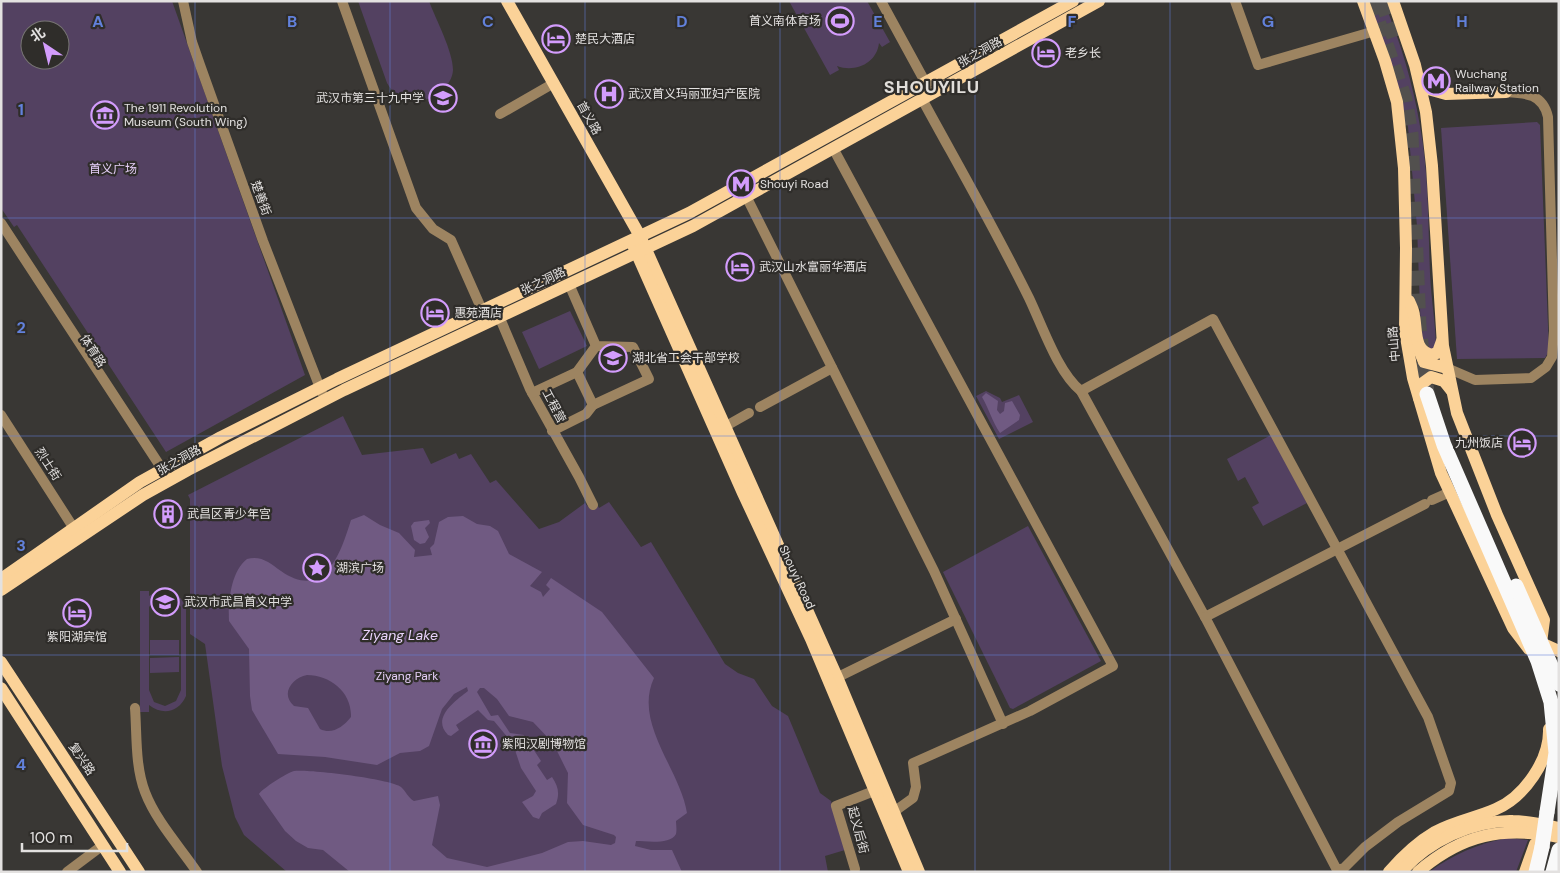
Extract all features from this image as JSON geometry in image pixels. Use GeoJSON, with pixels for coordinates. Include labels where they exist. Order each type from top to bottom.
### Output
{"type":"FeatureCollection","features":[{"type":"Feature","properties":{"kind":"highway"},"geometry":{"type":"LineString","coordinates":[[1428,395],[1444,417],[1471,487],[1559,684]]}},
{"type":"Feature","properties":{"kind":"highway"},"geometry":{"type":"LineString","coordinates":[[1428,395],[1444,445],[1538,661],[1551,702],[1556,739],[1551,792],[1544,811],[1542,847],[1536,872]]}},
{"type":"Feature","properties":{"kind":"highway"},"geometry":{"type":"LineString","coordinates":[[1553,872],[1559,850]]}},
{"type":"Feature","properties":{"kind":"main road","name":"首义路"},"geometry":{"type":"LineString","coordinates":[[507,1],[554,82],[642,250]]}},
{"type":"Feature","properties":{"kind":"main road","name":"张之洞路"},"geometry":{"type":"LineString","coordinates":[[1,579],[64,536],[73,527],[320,388],[690,213],[927,92],[1099,1]]}},
{"type":"Feature","properties":{"kind":"main road","name":"中山路"},"geometry":{"type":"LineString","coordinates":[[1363,1],[1375,31],[1396,102],[1404,168],[1408,354],[1428,395],[1441,472],[1513,628],[1538,661]]}},
{"type":"Feature","properties":{"kind":"main road"},"geometry":{"type":"LineString","coordinates":[[1393,1],[1421,87],[1426,112],[1432,166],[1442,341],[1457,413],[1476,464],[1544,620],[1541,643],[1559,651]]}},
{"type":"Feature","properties":{"kind":"main road","name":"张之洞路"},"geometry":{"type":"LineString","coordinates":[[1,590],[163,477],[499,316],[693,226],[833,148],[927,92],[1070,2]]}},
{"type":"Feature","properties":{"kind":"main road"},"geometry":{"type":"LineString","coordinates":[[1421,87],[1446,94],[1506,92]]}},
{"type":"Feature","properties":{"kind":"main road","name":"Shouyi Road"},"geometry":{"type":"LineString","coordinates":[[642,250],[726,428],[890,815],[910,872]]}},
{"type":"Feature","properties":{"kind":"main road","name":"Shouyi Road"},"geometry":{"type":"LineString","coordinates":[[642,250],[743,493],[832,677],[874,791],[890,815],[919,872]]}},
{"type":"Feature","properties":{"kind":"main road"},"geometry":{"type":"LineString","coordinates":[[1406,294],[1414,315],[1417,339],[1424,362],[1447,368]]}},
{"type":"Feature","properties":{"kind":"main road"},"geometry":{"type":"LineString","coordinates":[[1417,339],[1423,350],[1433,355],[1438,352],[1442,341]]}},
{"type":"Feature","properties":{"kind":"main road"},"geometry":{"type":"LineString","coordinates":[[1428,395],[1420,385],[1431,378],[1444,381],[1453,393]]}},
{"type":"Feature","properties":{"kind":"main road","name":"复兴路"},"geometry":{"type":"LineString","coordinates":[[1,662],[139,872]]}},
{"type":"Feature","properties":{"kind":"main road"},"geometry":{"type":"LineString","coordinates":[[1,688],[120,872]]}},
{"type":"Feature","properties":{"kind":"main road"},"geometry":{"type":"LineString","coordinates":[[1388,872],[1415,846],[1434,833],[1455,822],[1496,809],[1508,803],[1528,783],[1543,757],[1549,739],[1548,721],[1551,702]]}},
{"type":"Feature","properties":{"kind":"main road"},"geometry":{"type":"LineString","coordinates":[[1401,872],[1427,849],[1469,828],[1514,821],[1559,828]]}},
{"type":"Feature","properties":{"kind":"main road"},"geometry":{"type":"LineString","coordinates":[[1418,872],[1434,858],[1469,839],[1519,832],[1559,838]]}},
{"type":"Feature","properties":{"kind":"main road"},"geometry":{"type":"LineString","coordinates":[[1525,872],[1535,844]]}},
{"type":"Feature","properties":{"kind":"street","name":"楚善街"},"geometry":{"type":"LineString","coordinates":[[183,1],[198,57],[263,241],[325,400]]}},
{"type":"Feature","properties":{"kind":"street"},"geometry":{"type":"LineString","coordinates":[[342,1],[416,208],[433,228],[451,240],[482,310]]}},
{"type":"Feature","properties":{"kind":"street"},"geometry":{"type":"LineString","coordinates":[[881,1],[1029,299],[1047,340],[1081,391],[1205,617],[1328,855],[1336,869],[1342,870],[1365,847],[1391,826],[1448,792],[1451,783],[1428,717],[1213,318],[1081,391]]}},
{"type":"Feature","properties":{"kind":"street"},"geometry":{"type":"LineString","coordinates":[[1235,1],[1258,65],[1375,31]]}},
{"type":"Feature","properties":{"kind":"street"},"geometry":{"type":"LineString","coordinates":[[500,114],[554,82]]}},
{"type":"Feature","properties":{"kind":"street"},"geometry":{"type":"LineString","coordinates":[[1447,368],[1476,380],[1530,378],[1546,367],[1552,357],[1554,331],[1548,117],[1544,104],[1538,98],[1530,94],[1506,92]]}},
{"type":"Feature","properties":{"kind":"street"},"geometry":{"type":"LineString","coordinates":[[833,148],[1114,666],[1003,724],[913,763],[914,794],[909,803],[890,815]]}},
{"type":"Feature","properties":{"kind":"street"},"geometry":{"type":"LineString","coordinates":[[746,196],[955,617],[1003,724]]}},
{"type":"Feature","properties":{"kind":"street"},"geometry":{"type":"LineString","coordinates":[[1,223],[163,477]]}},
{"type":"Feature","properties":{"kind":"street","name":"体育路"},"geometry":{"type":"LineString","coordinates":[[3,239],[163,477]]}},
{"type":"Feature","properties":{"kind":"street"},"geometry":{"type":"LineString","coordinates":[[569,284],[596,346]]}},
{"type":"Feature","properties":{"kind":"street","name":"工程营"},"geometry":{"type":"LineString","coordinates":[[499,316],[532,393],[579,476],[593,505]]}},
{"type":"Feature","properties":{"kind":"street"},"geometry":{"type":"LineString","coordinates":[[532,393],[578,372],[596,346]]}},
{"type":"Feature","properties":{"kind":"street"},"geometry":{"type":"LineString","coordinates":[[552,431],[586,414],[593,405],[649,379],[633,346],[596,346]]}},
{"type":"Feature","properties":{"kind":"street"},"geometry":{"type":"LineString","coordinates":[[761,409],[833,369]]}},
{"type":"Feature","properties":{"kind":"street"},"geometry":{"type":"LineString","coordinates":[[578,372],[593,405]]}},
{"type":"Feature","properties":{"kind":"street","name":"烈士街"},"geometry":{"type":"LineString","coordinates":[[1,415],[73,527]]}},
{"type":"Feature","properties":{"kind":"street"},"geometry":{"type":"LineString","coordinates":[[726,428],[750,415]]}},
{"type":"Feature","properties":{"kind":"street"},"geometry":{"type":"LineString","coordinates":[[1205,617],[1450,492]]}},
{"type":"Feature","properties":{"kind":"street"},"geometry":{"type":"LineString","coordinates":[[832,677],[955,617]]}},
{"type":"Feature","properties":{"kind":"street"},"geometry":{"type":"LineString","coordinates":[[135,708],[138,757],[144,790],[157,814],[197,872]]}},
{"type":"Feature","properties":{"kind":"street","name":"起义后街"},"geometry":{"type":"LineString","coordinates":[[855,869],[836,806],[874,791]]}},
{"type":"Feature","properties":{"kind":"street"},"geometry":{"type":"LineString","coordinates":[[67,872],[103,845]]}},
{"type":"Feature","properties":{"kind":"green space","name":"首义广场"},"geometry":{"type":"Polygon","coordinates":[[[1,1],[172,1],[305,375],[166,452],[17,225],[14,227],[1,208],[1,1]]]}},
{"type":"Feature","properties":{"kind":"green space"},"geometry":{"type":"Polygon","coordinates":[[[358,1],[429,1],[452,62],[453,70],[451,77],[443,90],[422,101],[407,100],[395,94],[387,83],[358,1]]]}},
{"type":"Feature","properties":{"kind":"green space","name":"首义南体育场"},"geometry":{"type":"Polygon","coordinates":[[[789,1],[867,1],[890,42],[882,47],[879,43],[874,56],[864,65],[851,68],[837,66],[839,70],[830,75],[789,1]]]}},
{"type":"Feature","properties":{"kind":"green space"},"geometry":{"type":"Polygon","coordinates":[[[1368,1],[1384,2],[1405,62],[1420,126],[1427,181],[1431,283],[1436,340],[1436,349],[1430,352],[1421,336],[1417,226],[1408,127],[1368,1]]]}},
{"type":"Feature","properties":{"kind":"green space"},"geometry":{"type":"Polygon","coordinates":[[[1537,122],[1540,125],[1549,351],[1545,358],[1457,359],[1441,128],[1537,122]]]}},
{"type":"Feature","properties":{"kind":"green space"},"geometry":{"type":"Polygon","coordinates":[[[570,311],[587,346],[539,369],[522,332],[570,311]]]}},
{"type":"Feature","properties":{"kind":"green space"},"geometry":{"type":"Polygon","coordinates":[[[986,391],[1000,398],[1002,402],[1019,395],[1033,422],[999,439],[976,396],[986,391]]]}},
{"type":"Feature","properties":{"kind":"green space","name":"Ziyang Park"},"geometry":{"type":"Polygon","coordinates":[[[343,416],[362,455],[423,448],[431,464],[456,453],[459,459],[471,454],[490,483],[496,480],[539,529],[559,522],[585,503],[590,509],[597,504],[599,508],[609,502],[641,547],[651,542],[725,664],[738,673],[754,679],[772,706],[788,716],[820,793],[831,801],[845,850],[825,856],[828,872],[287,872],[244,835],[235,817],[222,766],[205,644],[190,634],[190,499],[188,495],[343,416]]]}},
{"type":"Feature","properties":{"kind":"green space"},"geometry":{"type":"Polygon","coordinates":[[[1271,435],[1307,503],[1263,526],[1252,507],[1259,503],[1245,477],[1238,481],[1227,459],[1271,435]]]}},
{"type":"Feature","properties":{"kind":"green space"},"geometry":{"type":"Polygon","coordinates":[[[1028,526],[1101,661],[1013,709],[1010,708],[943,572],[1028,526]]]}},
{"type":"Feature","properties":{"kind":"green space"},"geometry":{"type":"Polygon","coordinates":[[[159,590],[176,592],[186,606],[186,696],[179,706],[170,711],[160,710],[149,705],[149,712],[140,712],[140,591],[149,591],[149,596],[159,590]],[[165,595],[157,597],[149,607],[149,690],[154,702],[165,706],[176,701],[181,690],[181,607],[173,597],[165,595]]]}},
{"type":"Feature","properties":{"kind":"green space"},"geometry":{"type":"Polygon","coordinates":[[[150,640],[179,640],[179,655],[150,655],[150,640]]]}},
{"type":"Feature","properties":{"kind":"green space"},"geometry":{"type":"Polygon","coordinates":[[[179,657],[179,672],[150,673],[150,658],[179,657]]]}},
{"type":"Feature","properties":{"kind":"green space"},"geometry":{"type":"Polygon","coordinates":[[[1507,838],[1528,840],[1516,872],[1429,872],[1466,850],[1507,838]]]}},
{"type":"Feature","properties":{"kind":"water"},"geometry":{"type":"Polygon","coordinates":[[[986,393],[998,401],[997,410],[1000,414],[1004,411],[1005,403],[1012,401],[1020,415],[1019,420],[1000,433],[982,397],[986,393]]]}},
{"type":"Feature","properties":{"kind":"water","name":"Ziyang Lake"},"geometry":{"type":"Polygon","coordinates":[[[364,515],[380,525],[399,533],[415,550],[414,557],[432,555],[430,548],[434,544],[439,522],[448,517],[463,516],[477,524],[490,526],[498,531],[509,554],[542,572],[530,586],[541,592],[543,597],[550,589],[546,585],[551,578],[602,612],[654,678],[649,695],[649,712],[653,729],[683,796],[687,813],[676,821],[676,834],[669,840],[658,842],[636,841],[635,846],[651,850],[672,850],[682,872],[350,872],[323,850],[308,848],[296,841],[285,831],[259,794],[286,775],[294,771],[302,771],[349,775],[394,784],[401,787],[414,801],[438,796],[440,805],[432,845],[447,858],[487,867],[542,853],[568,842],[583,841],[611,845],[615,843],[616,837],[614,835],[583,825],[567,803],[568,773],[553,743],[533,722],[509,716],[497,699],[484,688],[480,688],[477,692],[491,716],[498,715],[510,733],[524,735],[541,761],[537,765],[547,780],[552,777],[556,783],[558,793],[556,804],[542,813],[539,819],[533,817],[522,802],[533,796],[536,791],[521,768],[513,744],[494,721],[488,720],[478,710],[456,725],[459,730],[451,736],[443,729],[443,716],[451,705],[468,691],[467,687],[454,694],[442,709],[429,746],[420,751],[400,753],[377,765],[325,757],[278,754],[252,710],[249,649],[229,621],[230,596],[234,579],[242,564],[247,559],[252,558],[265,560],[296,579],[309,581],[320,577],[329,569],[336,558],[351,520],[364,515]],[[307,675],[297,679],[290,687],[288,697],[294,706],[308,708],[320,729],[329,731],[337,729],[351,717],[348,700],[338,687],[324,678],[307,675]]]}},
{"type":"Feature","properties":{"kind":"water"},"geometry":{"type":"Polygon","coordinates":[[[429,520],[430,523],[425,528],[429,537],[425,543],[420,544],[414,540],[411,526],[414,522],[429,520]]]}},
{"type":"Feature","properties":{"kind":"tunnel"},"geometry":{"type":"LineString","coordinates":[[1371,1],[1405,99],[1411,134],[1419,327],[1427,393]]}},
{"type":"Feature","properties":{"kind":"tunnel"},"geometry":{"type":"LineString","coordinates":[[1382,1],[1396,43]]}},
{"type":"Feature","properties":{"kind":"place","name":"首义南体育场"},"geometry":{"type":"Point","coordinates":[840,21]}},
{"type":"Feature","properties":{"kind":"place","name":"楚民大酒店"},"geometry":{"type":"Point","coordinates":[556,39]}},
{"type":"Feature","properties":{"kind":"place","name":"老乡长"},"geometry":{"type":"Point","coordinates":[1046,53]}},
{"type":"Feature","properties":{"kind":"place","name":"Wuchang Railway Station"},"geometry":{"type":"Point","coordinates":[1436,81]}},
{"type":"Feature","properties":{"kind":"place","name":"武汉首义玛丽亚妇产医院"},"geometry":{"type":"Point","coordinates":[609,94]}},
{"type":"Feature","properties":{"kind":"place","name":"武汉市第三十九中学"},"geometry":{"type":"Point","coordinates":[443,98]}},
{"type":"Feature","properties":{"kind":"place","name":"The 1911 Revolution Museum (South Wing)"},"geometry":{"type":"Point","coordinates":[105,115]}},
{"type":"Feature","properties":{"kind":"place","name":"Shouyi Road"},"geometry":{"type":"Point","coordinates":[741,184]}},
{"type":"Feature","properties":{"kind":"place","name":"武汉山水富丽华酒店"},"geometry":{"type":"Point","coordinates":[740,267]}},
{"type":"Feature","properties":{"kind":"place","name":"惠苑酒店"},"geometry":{"type":"Point","coordinates":[435,313]}},
{"type":"Feature","properties":{"kind":"place","name":"湖北省工会干部学校"},"geometry":{"type":"Point","coordinates":[613,358]}},
{"type":"Feature","properties":{"kind":"place","name":"九州饭店"},"geometry":{"type":"Point","coordinates":[1522,443]}},
{"type":"Feature","properties":{"kind":"place","name":"武昌区青少年宫"},"geometry":{"type":"Point","coordinates":[168,514]}},
{"type":"Feature","properties":{"kind":"place","name":"湖滨广场"},"geometry":{"type":"Point","coordinates":[317,568]}},
{"type":"Feature","properties":{"kind":"place","name":"武汉市武昌首义中学"},"geometry":{"type":"Point","coordinates":[165,602]}},
{"type":"Feature","properties":{"kind":"place","name":"紫阳湖宾馆"},"geometry":{"type":"Point","coordinates":[77,613]}},
{"type":"Feature","properties":{"kind":"place","name":"紫阳汉剧博物馆"},"geometry":{"type":"Point","coordinates":[483,744]}},
{"type":"Feature","properties":{"kind":"district","name":"SHOUYILU"},"geometry":{"type":"Point","coordinates":[932,87]}}]}
